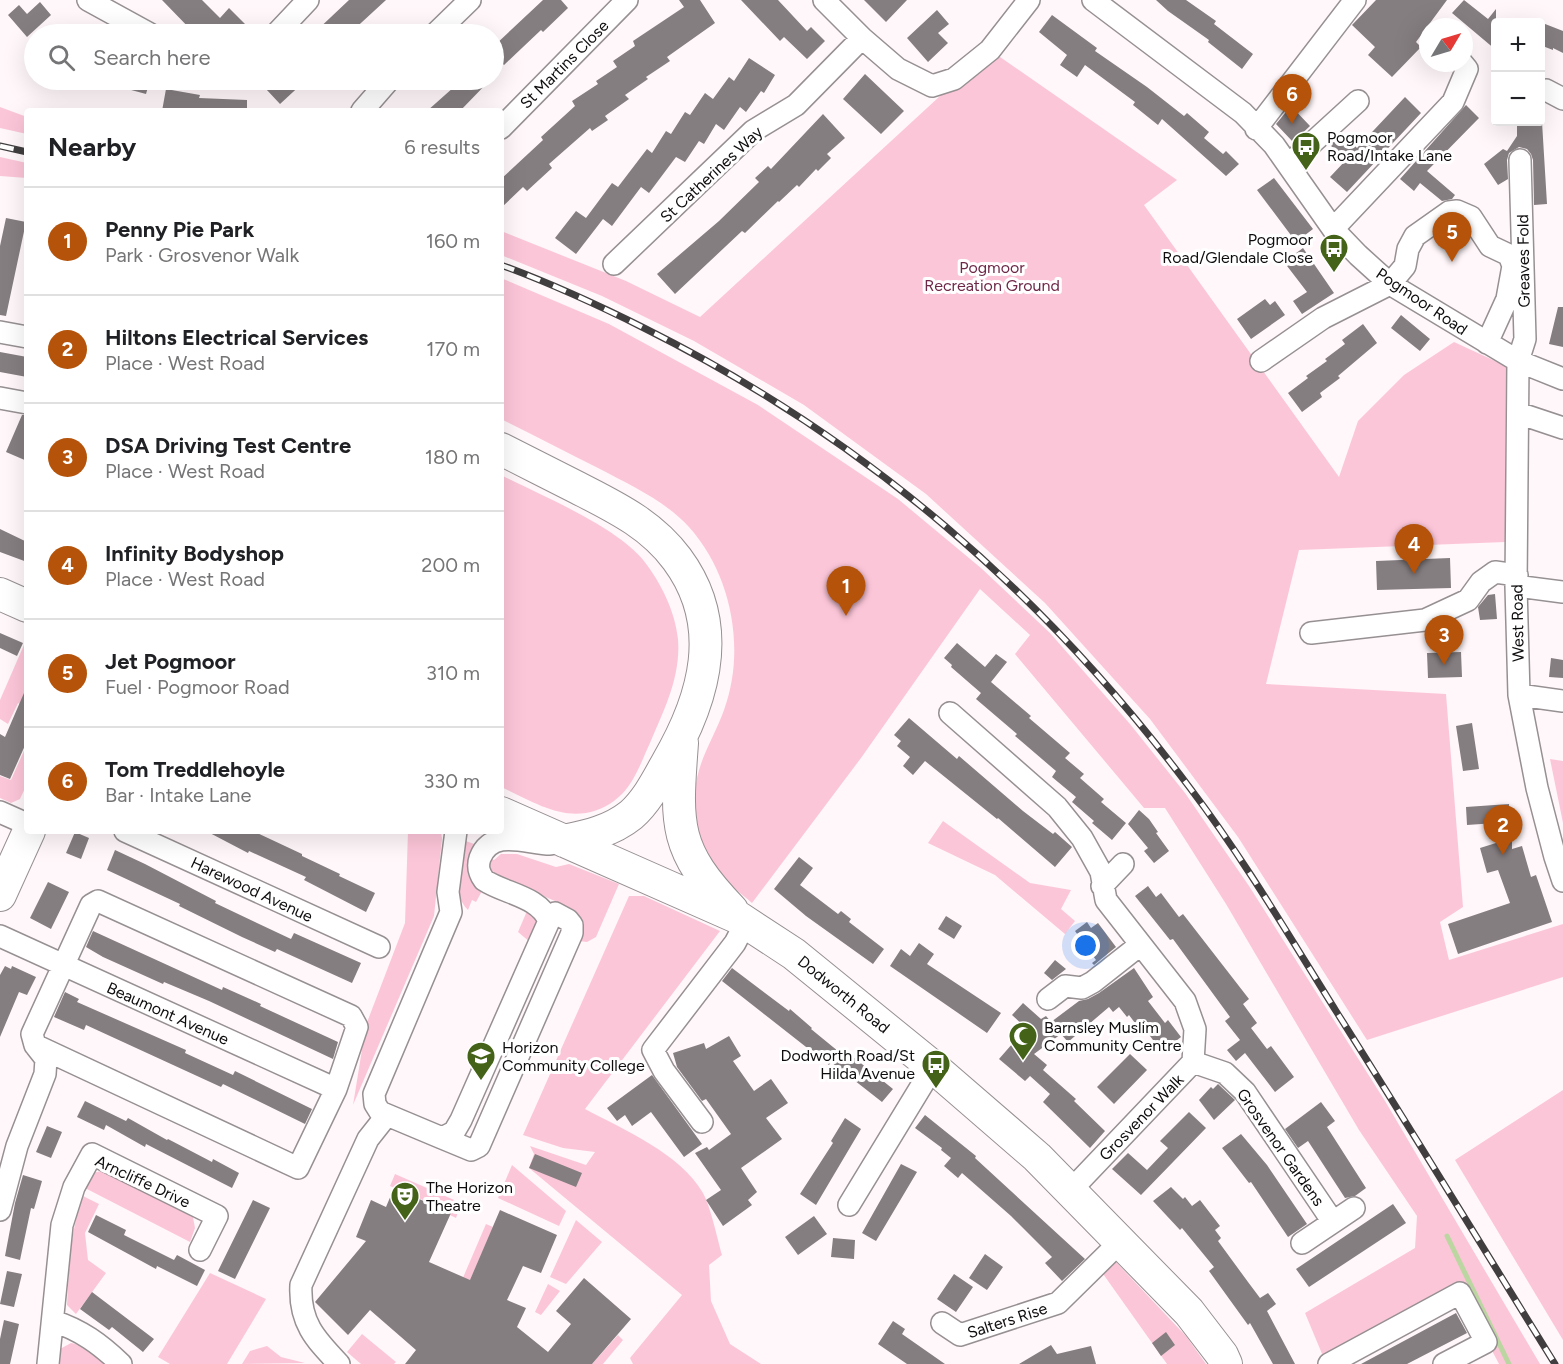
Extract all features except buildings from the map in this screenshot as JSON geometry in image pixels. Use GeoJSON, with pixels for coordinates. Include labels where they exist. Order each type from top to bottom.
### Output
{"type":"FeatureCollection","features":[{"type":"Feature","properties":{"kind":"highway"},"geometry":{"type":"LineString","coordinates":[[504,451],[621,510],[642,524],[666,546],[685,572],[698,602],[705,635],[706,651],[701,688],[682,736],[644,802],[632,814],[609,829],[589,836],[563,840]]}},
{"type":"Feature","properties":{"kind":"highway"},"geometry":{"type":"LineString","coordinates":[[682,736],[679,819],[683,838],[704,879],[743,920]]}},
{"type":"Feature","properties":{"kind":"highway","name":"Dodworth Road"},"geometry":{"type":"LineString","coordinates":[[504,814],[743,920],[794,954],[995,1118],[1071,1190],[1189,1312],[1222,1355],[1226,1364]]}},
{"type":"Feature","properties":{"kind":"highway"},"geometry":{"type":"LineString","coordinates":[[0,895],[28,834]]}},
{"type":"Feature","properties":{"kind":"street"},"geometry":{"type":"LineString","coordinates":[[88,0],[132,24]]}},
{"type":"Feature","properties":{"kind":"street"},"geometry":{"type":"LineString","coordinates":[[285,24],[308,0]]}},
{"type":"Feature","properties":{"kind":"street"},"geometry":{"type":"LineString","coordinates":[[445,24],[470,0]]}},
{"type":"Feature","properties":{"kind":"street","name":"St Martins Close"},"geometry":{"type":"LineString","coordinates":[[504,125],[627,0]]}},
{"type":"Feature","properties":{"kind":"street"},"geometry":{"type":"LineString","coordinates":[[824,0],[862,38],[898,69],[932,86],[954,79],[990,50],[1029,0]]}},
{"type":"Feature","properties":{"kind":"street","name":"Pogmoor Road"},"geometry":{"type":"LineString","coordinates":[[1093,0],[1243,113],[1274,145],[1333,229],[1390,284],[1518,361],[1563,379]]}},
{"type":"Feature","properties":{"kind":"street"},"geometry":{"type":"LineString","coordinates":[[1256,129],[1355,0]]}},
{"type":"Feature","properties":{"kind":"street","name":"St Catherines Way"},"geometry":{"type":"LineString","coordinates":[[614,264],[753,131],[796,105],[862,38]]}},
{"type":"Feature","properties":{"kind":"street"},"geometry":{"type":"LineString","coordinates":[[1333,229],[1453,102],[1466,72]]}},
{"type":"Feature","properties":{"kind":"street"},"geometry":{"type":"LineString","coordinates":[[365,108],[380,90]]}},
{"type":"Feature","properties":{"kind":"street"},"geometry":{"type":"LineString","coordinates":[[1288,165],[1358,101]]}},
{"type":"Feature","properties":{"kind":"street","name":"Greaves Fold"},"geometry":{"type":"LineString","coordinates":[[1518,361],[1525,339],[1520,160]]}},
{"type":"Feature","properties":{"kind":"street"},"geometry":{"type":"LineString","coordinates":[[1261,362],[1323,318],[1390,284],[1405,266],[1408,249],[1414,236],[1449,212],[1457,211],[1465,213],[1478,225],[1490,246],[1509,255],[1513,266],[1507,299],[1487,343]]}},
{"type":"Feature","properties":{"kind":"street"},"geometry":{"type":"LineString","coordinates":[[0,332],[24,331]]}},
{"type":"Feature","properties":{"kind":"street","name":"West Road"},"geometry":{"type":"LineString","coordinates":[[1518,361],[1516,581],[1519,695],[1537,788],[1563,881]]}},
{"type":"Feature","properties":{"kind":"street"},"geometry":{"type":"LineString","coordinates":[[0,398],[24,402]]}},
{"type":"Feature","properties":{"kind":"street"},"geometry":{"type":"LineString","coordinates":[[1518,413],[1563,428]]}},
{"type":"Feature","properties":{"kind":"street"},"geometry":{"type":"LineString","coordinates":[[1311,633],[1425,620],[1468,600],[1481,582],[1495,572],[1516,581],[1563,591]]}},
{"type":"Feature","properties":{"kind":"street"},"geometry":{"type":"LineString","coordinates":[[1519,695],[1563,701]]}},
{"type":"Feature","properties":{"kind":"street","name":"Grosvenor Walk"},"geometry":{"type":"LineString","coordinates":[[950,713],[1057,807],[1087,847],[1101,872],[1106,900],[1185,1001],[1195,1029],[1193,1062],[1071,1190]]}},
{"type":"Feature","properties":{"kind":"street"},"geometry":{"type":"LineString","coordinates":[[0,812],[24,823]]}},
{"type":"Feature","properties":{"kind":"street","name":"Harewood Avenue"},"geometry":{"type":"LineString","coordinates":[[132,834],[380,947]]}},
{"type":"Feature","properties":{"kind":"street"},"geometry":{"type":"LineString","coordinates":[[456,834],[448,892],[451,912],[374,1094],[375,1104],[380,1112],[441,1138],[454,1132],[461,1120],[549,921],[546,909],[492,886],[484,880],[479,874],[480,859],[484,851],[501,840],[517,838],[548,844],[563,840]]}},
{"type":"Feature","properties":{"kind":"street"},"geometry":{"type":"LineString","coordinates":[[1102,886],[1123,864]]}},
{"type":"Feature","properties":{"kind":"street"},"geometry":{"type":"LineString","coordinates":[[0,1210],[17,1146],[45,1074],[46,1059],[35,1045],[32,1034],[91,904],[98,901],[115,908],[351,1016],[357,1027],[336,1089],[298,1168],[35,1045]]}},
{"type":"Feature","properties":{"kind":"street"},"geometry":{"type":"LineString","coordinates":[[702,1122],[664,1071],[653,1050],[735,944],[743,920]]}},
{"type":"Feature","properties":{"kind":"street","name":"Beaumont Avenue"},"geometry":{"type":"LineString","coordinates":[[0,936],[336,1089]]}},
{"type":"Feature","properties":{"kind":"street"},"geometry":{"type":"LineString","coordinates":[[1048,999],[1065,986],[1082,988],[1093,982],[1140,945]]}},
{"type":"Feature","properties":{"kind":"street","name":"Grosvenor Gardens"},"geometry":{"type":"LineString","coordinates":[[1193,1062],[1225,1073],[1245,1092],[1333,1222]]}},
{"type":"Feature","properties":{"kind":"street"},"geometry":{"type":"LineString","coordinates":[[849,1205],[933,1067]]}},
{"type":"Feature","properties":{"kind":"street"},"geometry":{"type":"LineString","coordinates":[[339,1364],[314,1337],[306,1322],[300,1304],[301,1285],[368,1139],[387,1115]]}},
{"type":"Feature","properties":{"kind":"street","name":"Arncliffe Drive"},"geometry":{"type":"LineString","coordinates":[[48,1364],[62,1225],[74,1187],[92,1154],[217,1216],[200,1250]]}},
{"type":"Feature","properties":{"kind":"street"},"geometry":{"type":"LineString","coordinates":[[1302,1244],[1354,1208]]}},
{"type":"Feature","properties":{"kind":"street","name":"Salters Rise"},"geometry":{"type":"LineString","coordinates":[[942,1323],[960,1335],[1058,1304],[1121,1241]]}},
{"type":"Feature","properties":{"kind":"street"},"geometry":{"type":"LineString","coordinates":[[1329,1364],[1460,1293],[1486,1342],[1444,1364]]}},
{"type":"Feature","properties":{"kind":"street"},"geometry":{"type":"LineString","coordinates":[[53,1321],[73,1327],[101,1344],[121,1364]]}},
{"type":"Feature","properties":{"kind":"green space","name":"Pogmoor Recreation Ground"},"geometry":{"type":"Polygon","coordinates":[[[990,50],[1177,180],[1144,205],[1339,477],[1358,421],[1404,375],[1454,342],[1506,366],[1505,542],[1299,550],[1266,684],[1446,694],[1463,907],[1440,922],[1449,960],[1563,924],[1563,977],[1367,1040],[1238,837],[1150,719],[1045,603],[926,494],[804,405],[694,341],[602,296],[504,256],[504,232],[626,281],[700,317],[990,50]]]}},
{"type":"Feature","properties":{"kind":"green space"},"geometry":{"type":"Polygon","coordinates":[[[0,107],[24,116],[24,133],[0,128],[0,107]]]}},
{"type":"Feature","properties":{"kind":"green space"},"geometry":{"type":"Polygon","coordinates":[[[0,157],[24,162],[24,178],[0,176],[0,157]]]}},
{"type":"Feature","properties":{"kind":"green space"},"geometry":{"type":"Polygon","coordinates":[[[504,279],[609,324],[758,405],[898,499],[981,568],[1050,633],[1130,724],[1185,793],[1249,886],[1385,1101],[1540,1364],[1499,1364],[1458,1286],[1325,1361],[1305,1313],[1415,1248],[1417,1216],[1359,1130],[1226,904],[1165,808],[1144,808],[1015,654],[1030,635],[980,589],[861,758],[752,903],[726,880],[712,862],[701,839],[695,802],[699,769],[724,710],[731,687],[734,638],[725,590],[704,546],[679,517],[658,501],[504,421],[504,279]]]}},
{"type":"Feature","properties":{"kind":"green space"},"geometry":{"type":"Polygon","coordinates":[[[504,476],[597,524],[631,548],[644,561],[666,598],[674,618],[678,639],[677,667],[670,693],[638,770],[627,789],[610,804],[591,812],[564,813],[532,802],[504,788],[504,476]]]}},
{"type":"Feature","properties":{"kind":"green space"},"geometry":{"type":"Polygon","coordinates":[[[24,645],[24,706],[18,703],[8,724],[0,719],[0,700],[24,645]]]}},
{"type":"Feature","properties":{"kind":"green space"},"geometry":{"type":"Polygon","coordinates":[[[24,751],[24,790],[20,799],[11,803],[0,798],[0,776],[11,780],[24,751]]]}},
{"type":"Feature","properties":{"kind":"green space"},"geometry":{"type":"Polygon","coordinates":[[[1550,759],[1563,761],[1563,823],[1550,759]]]}},
{"type":"Feature","properties":{"kind":"green space"},"geometry":{"type":"Polygon","coordinates":[[[943,821],[1030,883],[1071,890],[1061,909],[1075,921],[1065,934],[995,875],[928,843],[943,821]]]}},
{"type":"Feature","properties":{"kind":"green space"},"geometry":{"type":"Polygon","coordinates":[[[408,834],[441,834],[434,916],[353,1105],[366,1025],[405,923],[408,834]]]}},
{"type":"Feature","properties":{"kind":"green space"},"geometry":{"type":"Polygon","coordinates":[[[463,840],[477,845],[470,859],[468,875],[482,891],[476,902],[472,900],[468,910],[462,902],[457,886],[463,840]]]}},
{"type":"Feature","properties":{"kind":"green space"},"geometry":{"type":"Polygon","coordinates":[[[501,854],[517,854],[556,867],[569,864],[619,884],[596,937],[587,942],[579,941],[574,914],[564,905],[491,873],[486,866],[489,858],[494,860],[501,854]]]}},
{"type":"Feature","properties":{"kind":"green space"},"geometry":{"type":"Polygon","coordinates":[[[629,896],[644,896],[720,931],[585,1109],[666,1154],[693,1179],[703,1193],[722,1255],[709,1265],[711,1301],[730,1344],[761,1364],[633,1364],[630,1358],[682,1295],[529,1168],[534,1154],[530,1146],[586,1165],[595,1152],[563,1148],[523,1135],[629,896]]]}},
{"type":"Feature","properties":{"kind":"green space"},"geometry":{"type":"Polygon","coordinates":[[[527,911],[538,918],[539,925],[530,942],[518,932],[527,911]]]}},
{"type":"Feature","properties":{"kind":"green space"},"geometry":{"type":"Polygon","coordinates":[[[1563,1090],[1563,1340],[1455,1160],[1563,1090]]]}},
{"type":"Feature","properties":{"kind":"green space"},"geometry":{"type":"Polygon","coordinates":[[[512,1165],[566,1211],[559,1226],[498,1198],[512,1165]]]}},
{"type":"Feature","properties":{"kind":"green space"},"geometry":{"type":"Polygon","coordinates":[[[107,1170],[192,1212],[195,1228],[190,1242],[85,1188],[92,1173],[107,1170]]]}},
{"type":"Feature","properties":{"kind":"green space"},"geometry":{"type":"Polygon","coordinates":[[[395,1174],[461,1203],[456,1218],[450,1215],[451,1212],[390,1186],[395,1174]]]}},
{"type":"Feature","properties":{"kind":"green space"},"geometry":{"type":"Polygon","coordinates":[[[83,1196],[99,1204],[85,1233],[88,1260],[106,1273],[76,1314],[67,1305],[73,1236],[83,1196]]]}},
{"type":"Feature","properties":{"kind":"green space"},"geometry":{"type":"Polygon","coordinates":[[[576,1220],[602,1242],[566,1284],[550,1277],[576,1220]]]}},
{"type":"Feature","properties":{"kind":"green space"},"geometry":{"type":"Polygon","coordinates":[[[486,1224],[493,1227],[469,1283],[462,1280],[486,1224]]]}},
{"type":"Feature","properties":{"kind":"green space"},"geometry":{"type":"Polygon","coordinates":[[[1114,1260],[1186,1336],[1206,1364],[1167,1364],[1101,1271],[1114,1260]]]}},
{"type":"Feature","properties":{"kind":"green space"},"geometry":{"type":"Polygon","coordinates":[[[210,1273],[266,1299],[227,1364],[170,1364],[158,1357],[210,1273]]]}},
{"type":"Feature","properties":{"kind":"green space"},"geometry":{"type":"Polygon","coordinates":[[[548,1284],[560,1291],[541,1315],[535,1312],[548,1284]]]}},
{"type":"Feature","properties":{"kind":"green space"},"geometry":{"type":"Polygon","coordinates":[[[362,1334],[396,1362],[394,1364],[361,1364],[347,1352],[362,1334]]]}},
{"type":"Feature","properties":{"kind":"green space"},"geometry":{"type":"Polygon","coordinates":[[[618,1335],[623,1340],[603,1364],[592,1364],[618,1335]]]}},
{"type":"Feature","properties":{"kind":"green space"},"geometry":{"type":"Polygon","coordinates":[[[71,1343],[87,1346],[106,1364],[58,1364],[60,1349],[71,1343]]]}},
{"type":"Feature","properties":{"kind":"green space"},"geometry":{"type":"Polygon","coordinates":[[[267,1346],[281,1357],[305,1363],[242,1364],[250,1351],[267,1346]]]}},
{"type":"Feature","properties":{"kind":"waterway"},"geometry":{"type":"LineString","coordinates":[[1447,1236],[1509,1364]]}},
{"type":"Feature","properties":{"kind":"railway"},"geometry":{"type":"LineString","coordinates":[[0,146],[24,151]]}},
{"type":"Feature","properties":{"kind":"railway"},"geometry":{"type":"LineString","coordinates":[[504,266],[538,279],[644,328],[725,371],[802,419],[875,470],[945,526],[1011,585],[1074,649],[1133,716],[1190,788],[1248,870],[1555,1364]]}},
{"type":"Feature","properties":{"kind":"place","name":"Tom Treddlehoyle"},"geometry":{"type":"Point","coordinates":[1292,124]}},
{"type":"Feature","properties":{"kind":"place","name":"Pogmoor Road/Intake Lane"},"geometry":{"type":"Point","coordinates":[1306,172]}},
{"type":"Feature","properties":{"kind":"place","name":"Jet Pogmoor"},"geometry":{"type":"Point","coordinates":[1452,262]}},
{"type":"Feature","properties":{"kind":"place","name":"Pogmoor Road/Glendale Close"},"geometry":{"type":"Point","coordinates":[1334,274]}},
{"type":"Feature","properties":{"kind":"place","name":"Infinity Bodyshop"},"geometry":{"type":"Point","coordinates":[1414,574]}},
{"type":"Feature","properties":{"kind":"place","name":"Penny Pie Park"},"geometry":{"type":"Point","coordinates":[846,616]}},
{"type":"Feature","properties":{"kind":"place","name":"DSA Driving Test Centre"},"geometry":{"type":"Point","coordinates":[1444,665]}},
{"type":"Feature","properties":{"kind":"place","name":"Hiltons Electrical Services"},"geometry":{"type":"Point","coordinates":[1503,855]}},
{"type":"Feature","properties":{"kind":"place","name":"Barnsley Muslim Community Centre"},"geometry":{"type":"Point","coordinates":[1023,1062]}},
{"type":"Feature","properties":{"kind":"place","name":"Horizon Community College"},"geometry":{"type":"Point","coordinates":[481,1082]}},
{"type":"Feature","properties":{"kind":"place","name":"Dodworth Road/St Hilda Avenue"},"geometry":{"type":"Point","coordinates":[936,1090]}},
{"type":"Feature","properties":{"kind":"place","name":"The Horizon Theatre"},"geometry":{"type":"Point","coordinates":[405,1222]}}]}
